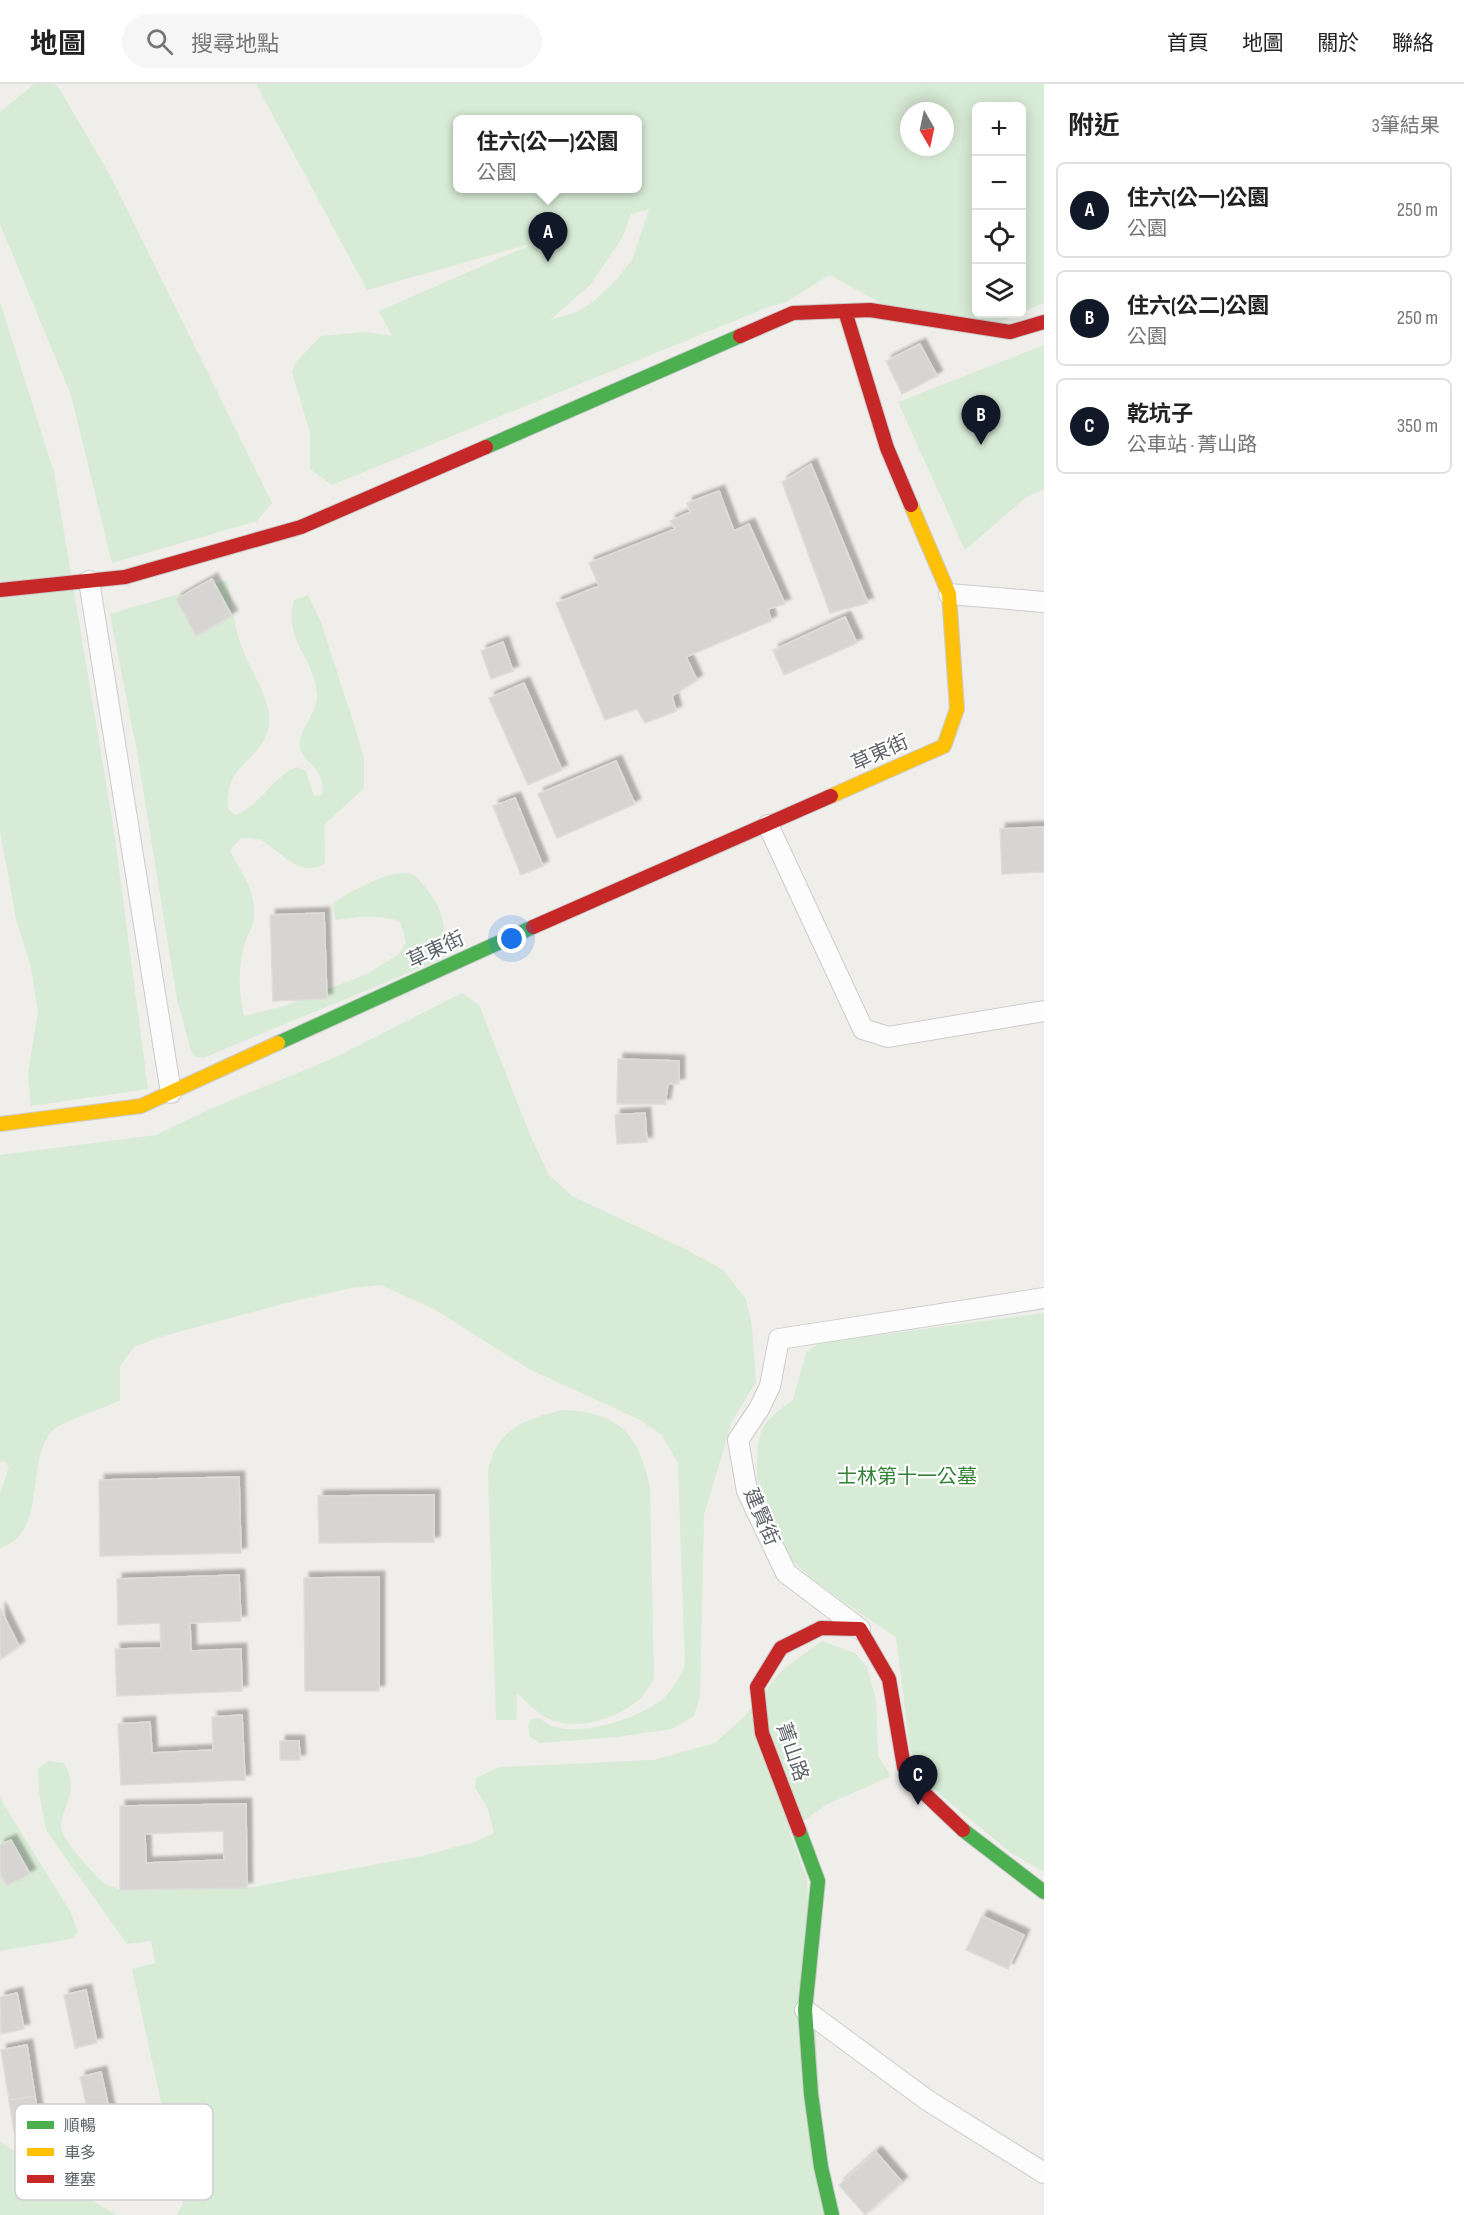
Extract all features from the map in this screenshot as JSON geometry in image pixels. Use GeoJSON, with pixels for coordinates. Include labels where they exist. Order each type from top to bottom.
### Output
{"type":"FeatureCollection","features":[{"type":"Feature","properties":{"kind":"street"},"geometry":{"type":"LineString","coordinates":[[0,590],[125,577],[301,527],[793,313],[870,310],[1010,332],[1044,322]]}},
{"type":"Feature","properties":{"kind":"street"},"geometry":{"type":"LineString","coordinates":[[845,311],[887,448],[949,594],[1044,602]]}},
{"type":"Feature","properties":{"kind":"street"},"geometry":{"type":"LineString","coordinates":[[89,581],[171,1094]]}},
{"type":"Feature","properties":{"kind":"street","name":"草東街"},"geometry":{"type":"LineString","coordinates":[[0,1124],[141,1106],[171,1094],[473,954],[944,746],[957,709],[949,594]]}},
{"type":"Feature","properties":{"kind":"street"},"geometry":{"type":"LineString","coordinates":[[768,825],[863,1029],[888,1037],[1044,1011]]}},
{"type":"Feature","properties":{"kind":"street","name":"建賢街"},"geometry":{"type":"LineString","coordinates":[[860,1629],[786,1574],[747,1491],[738,1440],[759,1409],[770,1386],[779,1339],[1044,1298]]}},
{"type":"Feature","properties":{"kind":"street","name":"菁山路"},"geometry":{"type":"LineString","coordinates":[[832,2215],[821,2167],[805,2010],[818,1881],[762,1733],[757,1687],[781,1648],[821,1628],[860,1629]]}},
{"type":"Feature","properties":{"kind":"street"},"geometry":{"type":"LineString","coordinates":[[860,1629],[889,1679],[904,1767],[922,1791],[964,1831],[1044,1892]]}},
{"type":"Feature","properties":{"kind":"street"},"geometry":{"type":"LineString","coordinates":[[805,2010],[927,2100],[1044,2173]]}},
{"type":"Feature","properties":{"kind":"green space"},"geometry":{"type":"Polygon","coordinates":[[[34,84],[54,84],[59,88],[111,177],[272,503],[257,521],[112,563],[71,395],[0,224],[0,112],[34,84]]]}},
{"type":"Feature","properties":{"kind":"green space"},"geometry":{"type":"Polygon","coordinates":[[[256,84],[1044,84],[1044,303],[1026,310],[1026,102],[972,102],[972,318],[1009,318],[978,331],[886,306],[830,275],[784,303],[768,307],[332,485],[310,469],[310,433],[292,372],[295,363],[321,336],[365,332],[392,336],[379,311],[537,242],[367,290],[256,84]],[[649,209],[631,214],[622,238],[590,285],[550,320],[577,312],[593,302],[617,279],[632,260],[649,209]]]}},
{"type":"Feature","properties":{"kind":"green space"},"geometry":{"type":"Polygon","coordinates":[[[0,302],[54,472],[114,831],[148,1089],[31,1106],[28,1074],[38,1012],[31,967],[16,919],[0,831],[0,302]]]}},
{"type":"Feature","properties":{"kind":"green space"},"geometry":{"type":"Polygon","coordinates":[[[1044,345],[1044,489],[1025,498],[965,550],[898,402],[1044,345]]]}},
{"type":"Feature","properties":{"kind":"green space"},"geometry":{"type":"Polygon","coordinates":[[[227,580],[239,640],[261,689],[270,721],[263,742],[242,765],[231,782],[228,809],[235,815],[244,810],[287,772],[296,767],[306,771],[314,796],[322,795],[321,778],[300,747],[302,732],[315,706],[317,692],[310,668],[292,626],[294,600],[308,595],[321,622],[364,759],[364,788],[324,825],[325,863],[316,867],[299,866],[261,840],[254,838],[241,838],[230,850],[250,888],[254,910],[253,923],[245,943],[240,966],[240,991],[244,1016],[285,1006],[367,974],[399,954],[406,942],[400,921],[368,917],[335,920],[333,903],[389,875],[409,873],[416,877],[436,903],[443,920],[444,938],[442,959],[203,1058],[196,1057],[191,1051],[177,999],[137,752],[110,614],[227,580]]]}},
{"type":"Feature","properties":{"kind":"green space"},"geometry":{"type":"Polygon","coordinates":[[[462,993],[479,1005],[530,1135],[549,1175],[572,1196],[687,1250],[723,1270],[746,1299],[752,1327],[756,1382],[732,1421],[704,1515],[700,1696],[694,1716],[672,1729],[616,1737],[540,1743],[530,1737],[528,1726],[531,1720],[539,1718],[549,1725],[582,1729],[628,1718],[665,1697],[674,1686],[685,1665],[678,1463],[661,1434],[638,1419],[529,1369],[434,1309],[381,1285],[351,1288],[286,1303],[160,1337],[134,1347],[120,1366],[120,1400],[64,1423],[53,1430],[44,1444],[39,1460],[31,1512],[25,1527],[15,1539],[0,1548],[0,1493],[9,1467],[5,1461],[0,1462],[0,1155],[156,1135],[210,1109],[334,1058],[462,993]]]}},
{"type":"Feature","properties":{"kind":"green space","name":"士林第十一公墓"},"geometry":{"type":"Polygon","coordinates":[[[1044,1313],[1044,1872],[1011,1853],[925,1782],[910,1749],[896,1637],[825,1588],[789,1558],[776,1543],[763,1514],[758,1491],[757,1467],[758,1443],[763,1427],[774,1414],[793,1400],[806,1353],[819,1343],[1044,1313]]]}},
{"type":"Feature","properties":{"kind":"green space"},"geometry":{"type":"Polygon","coordinates":[[[562,1410],[598,1415],[612,1421],[632,1439],[645,1468],[650,1487],[654,1679],[643,1696],[632,1705],[600,1720],[576,1724],[554,1721],[539,1713],[517,1693],[516,1720],[496,1720],[488,1471],[497,1445],[513,1428],[535,1418],[562,1410]]]}},
{"type":"Feature","properties":{"kind":"green space"},"geometry":{"type":"Polygon","coordinates":[[[822,1641],[855,1653],[867,1667],[876,1700],[878,1756],[891,1776],[826,1805],[789,1831],[807,1879],[826,2215],[177,2215],[182,2200],[213,2200],[213,2104],[161,2104],[132,1969],[155,1963],[151,1941],[127,1944],[46,1830],[39,1791],[38,1769],[48,1761],[64,1763],[71,1785],[62,1817],[62,1831],[82,1860],[107,1885],[121,1890],[247,1888],[422,1856],[475,1842],[494,1833],[488,1809],[475,1787],[476,1778],[500,1767],[654,1760],[715,1743],[744,1717],[782,1670],[822,1641]]]}},
{"type":"Feature","properties":{"kind":"green space"},"geometry":{"type":"Polygon","coordinates":[[[0,1798],[71,1913],[78,1932],[71,1939],[0,1951],[0,1798]]]}},
{"type":"Feature","properties":{"kind":"green space"},"geometry":{"type":"Polygon","coordinates":[[[0,2141],[15,2152],[15,2200],[91,2200],[117,2215],[0,2215],[0,2141]]]}},
{"type":"Feature","properties":{"kind":"building"},"geometry":{"type":"Polygon","coordinates":[[[920,344],[937,376],[902,394],[886,361],[920,344]]]}},
{"type":"Feature","properties":{"kind":"building"},"geometry":{"type":"Polygon","coordinates":[[[811,464],[868,603],[830,613],[782,482],[811,464]]]}},
{"type":"Feature","properties":{"kind":"building"},"geometry":{"type":"Polygon","coordinates":[[[719,491],[734,531],[749,524],[785,604],[768,609],[771,621],[686,657],[697,680],[672,696],[676,711],[645,723],[637,709],[605,720],[556,603],[599,586],[589,563],[675,529],[670,521],[690,512],[687,503],[719,491]]]}},
{"type":"Feature","properties":{"kind":"building"},"geometry":{"type":"Polygon","coordinates":[[[212,579],[232,616],[196,636],[176,599],[212,579]]]}},
{"type":"Feature","properties":{"kind":"building"},"geometry":{"type":"Polygon","coordinates":[[[845,617],[857,643],[784,675],[773,650],[845,617]]]}},
{"type":"Feature","properties":{"kind":"building"},"geometry":{"type":"Polygon","coordinates":[[[503,642],[513,671],[491,679],[481,651],[503,642]]]}},
{"type":"Feature","properties":{"kind":"building"},"geometry":{"type":"Polygon","coordinates":[[[524,683],[562,770],[528,785],[489,698],[524,683]]]}},
{"type":"Feature","properties":{"kind":"building"},"geometry":{"type":"Polygon","coordinates":[[[616,761],[635,804],[557,838],[538,794],[616,761]]]}},
{"type":"Feature","properties":{"kind":"building"},"geometry":{"type":"Polygon","coordinates":[[[515,798],[543,866],[521,875],[493,806],[515,798]]]}},
{"type":"Feature","properties":{"kind":"building"},"geometry":{"type":"Polygon","coordinates":[[[1044,827],[1044,872],[1002,874],[1000,829],[1044,827]]]}},
{"type":"Feature","properties":{"kind":"building"},"geometry":{"type":"Polygon","coordinates":[[[324,913],[327,999],[273,1001],[270,915],[324,913]]]}},
{"type":"Feature","properties":{"kind":"building"},"geometry":{"type":"Polygon","coordinates":[[[618,1059],[679,1061],[679,1084],[668,1084],[665,1104],[617,1104],[618,1059]]]}},
{"type":"Feature","properties":{"kind":"building"},"geometry":{"type":"Polygon","coordinates":[[[645,1113],[647,1142],[617,1144],[615,1115],[645,1113]]]}},
{"type":"Feature","properties":{"kind":"building"},"geometry":{"type":"Polygon","coordinates":[[[239,1477],[241,1553],[100,1556],[99,1480],[239,1477]]]}},
{"type":"Feature","properties":{"kind":"building"},"geometry":{"type":"Polygon","coordinates":[[[434,1495],[434,1542],[319,1543],[318,1496],[434,1495]]]}},
{"type":"Feature","properties":{"kind":"building"},"geometry":{"type":"Polygon","coordinates":[[[239,1575],[241,1621],[190,1623],[191,1651],[241,1649],[242,1691],[117,1696],[115,1649],[161,1648],[160,1623],[118,1625],[117,1579],[239,1575]]]}},
{"type":"Feature","properties":{"kind":"building"},"geometry":{"type":"Polygon","coordinates":[[[379,1577],[379,1691],[305,1691],[304,1578],[379,1577]]]}},
{"type":"Feature","properties":{"kind":"building"},"geometry":{"type":"Polygon","coordinates":[[[0,1608],[19,1646],[0,1660],[0,1608]]]}},
{"type":"Feature","properties":{"kind":"building"},"geometry":{"type":"Polygon","coordinates":[[[242,1715],[245,1780],[121,1785],[118,1724],[150,1722],[152,1753],[213,1750],[212,1717],[242,1715]]]}},
{"type":"Feature","properties":{"kind":"building"},"geometry":{"type":"Polygon","coordinates":[[[280,1741],[299,1741],[300,1760],[280,1760],[280,1741]]]}},
{"type":"Feature","properties":{"kind":"building"},"geometry":{"type":"Polygon","coordinates":[[[246,1804],[247,1888],[120,1890],[120,1806],[246,1804]],[[223,1831],[145,1834],[146,1863],[224,1860],[223,1831]]]}},
{"type":"Feature","properties":{"kind":"building"},"geometry":{"type":"Polygon","coordinates":[[[11,1840],[30,1874],[7,1886],[0,1874],[0,1845],[11,1840]]]}},
{"type":"Feature","properties":{"kind":"building"},"geometry":{"type":"Polygon","coordinates":[[[982,1916],[1024,1935],[1008,1969],[966,1950],[982,1916]]]}},
{"type":"Feature","properties":{"kind":"building"},"geometry":{"type":"Polygon","coordinates":[[[86,1990],[97,2043],[75,2048],[64,1995],[86,1990]]]}},
{"type":"Feature","properties":{"kind":"building"},"geometry":{"type":"Polygon","coordinates":[[[17,1993],[24,2029],[1,2034],[0,1997],[17,1993]]]}},
{"type":"Feature","properties":{"kind":"building"},"geometry":{"type":"Polygon","coordinates":[[[27,2045],[35,2096],[9,2100],[1,2050],[27,2045]]]}},
{"type":"Feature","properties":{"kind":"building"},"geometry":{"type":"Polygon","coordinates":[[[101,2072],[108,2104],[86,2104],[80,2077],[101,2072]]]}},
{"type":"Feature","properties":{"kind":"building"},"geometry":{"type":"Polygon","coordinates":[[[35,2096],[36,2104],[15,2104],[15,2132],[14,2132],[9,2100],[35,2096]]]}},
{"type":"Feature","properties":{"kind":"building"},"geometry":{"type":"Polygon","coordinates":[[[876,2152],[902,2182],[865,2215],[839,2185],[876,2152]]]}},
{"type":"Feature","properties":{"kind":"traffic: fast"},"geometry":{"type":"LineString","coordinates":[[486,447],[740,336]]}},
{"type":"Feature","properties":{"kind":"traffic: fast"},"geometry":{"type":"LineString","coordinates":[[278,1043],[533,927]]}},
{"type":"Feature","properties":{"kind":"traffic: fast"},"geometry":{"type":"LineString","coordinates":[[799,1830],[818,1881],[805,2010],[811,2094],[821,2167],[832,2215]]}},
{"type":"Feature","properties":{"kind":"traffic: fast"},"geometry":{"type":"LineString","coordinates":[[963,1830],[1044,1892]]}},
{"type":"Feature","properties":{"kind":"traffic: slow"},"geometry":{"type":"LineString","coordinates":[[831,796],[944,746],[957,709],[949,594],[911,505]]}},
{"type":"Feature","properties":{"kind":"traffic: slow"},"geometry":{"type":"LineString","coordinates":[[0,1124],[141,1106],[278,1043]]}},
{"type":"Feature","properties":{"kind":"traffic: jam"},"geometry":{"type":"LineString","coordinates":[[740,336],[793,313],[870,310],[1010,332],[1044,322]]}},
{"type":"Feature","properties":{"kind":"traffic: jam"},"geometry":{"type":"LineString","coordinates":[[845,311],[887,448],[911,505]]}},
{"type":"Feature","properties":{"kind":"traffic: jam"},"geometry":{"type":"LineString","coordinates":[[0,590],[125,577],[301,527],[486,447]]}},
{"type":"Feature","properties":{"kind":"traffic: jam"},"geometry":{"type":"LineString","coordinates":[[533,927],[831,796]]}},
{"type":"Feature","properties":{"kind":"traffic: jam"},"geometry":{"type":"LineString","coordinates":[[799,1830],[762,1733],[757,1687],[781,1648],[821,1628],[860,1629],[889,1679],[904,1767],[922,1791],[963,1830]]}},
{"type":"Feature","properties":{"kind":"place","name":"住六(公一)公園"},"geometry":{"type":"Point","coordinates":[548,262]}},
{"type":"Feature","properties":{"kind":"place","name":"住六(公二)公園"},"geometry":{"type":"Point","coordinates":[981,445]}},
{"type":"Feature","properties":{"kind":"place","name":"乾坑子"},"geometry":{"type":"Point","coordinates":[918,1805]}}]}
